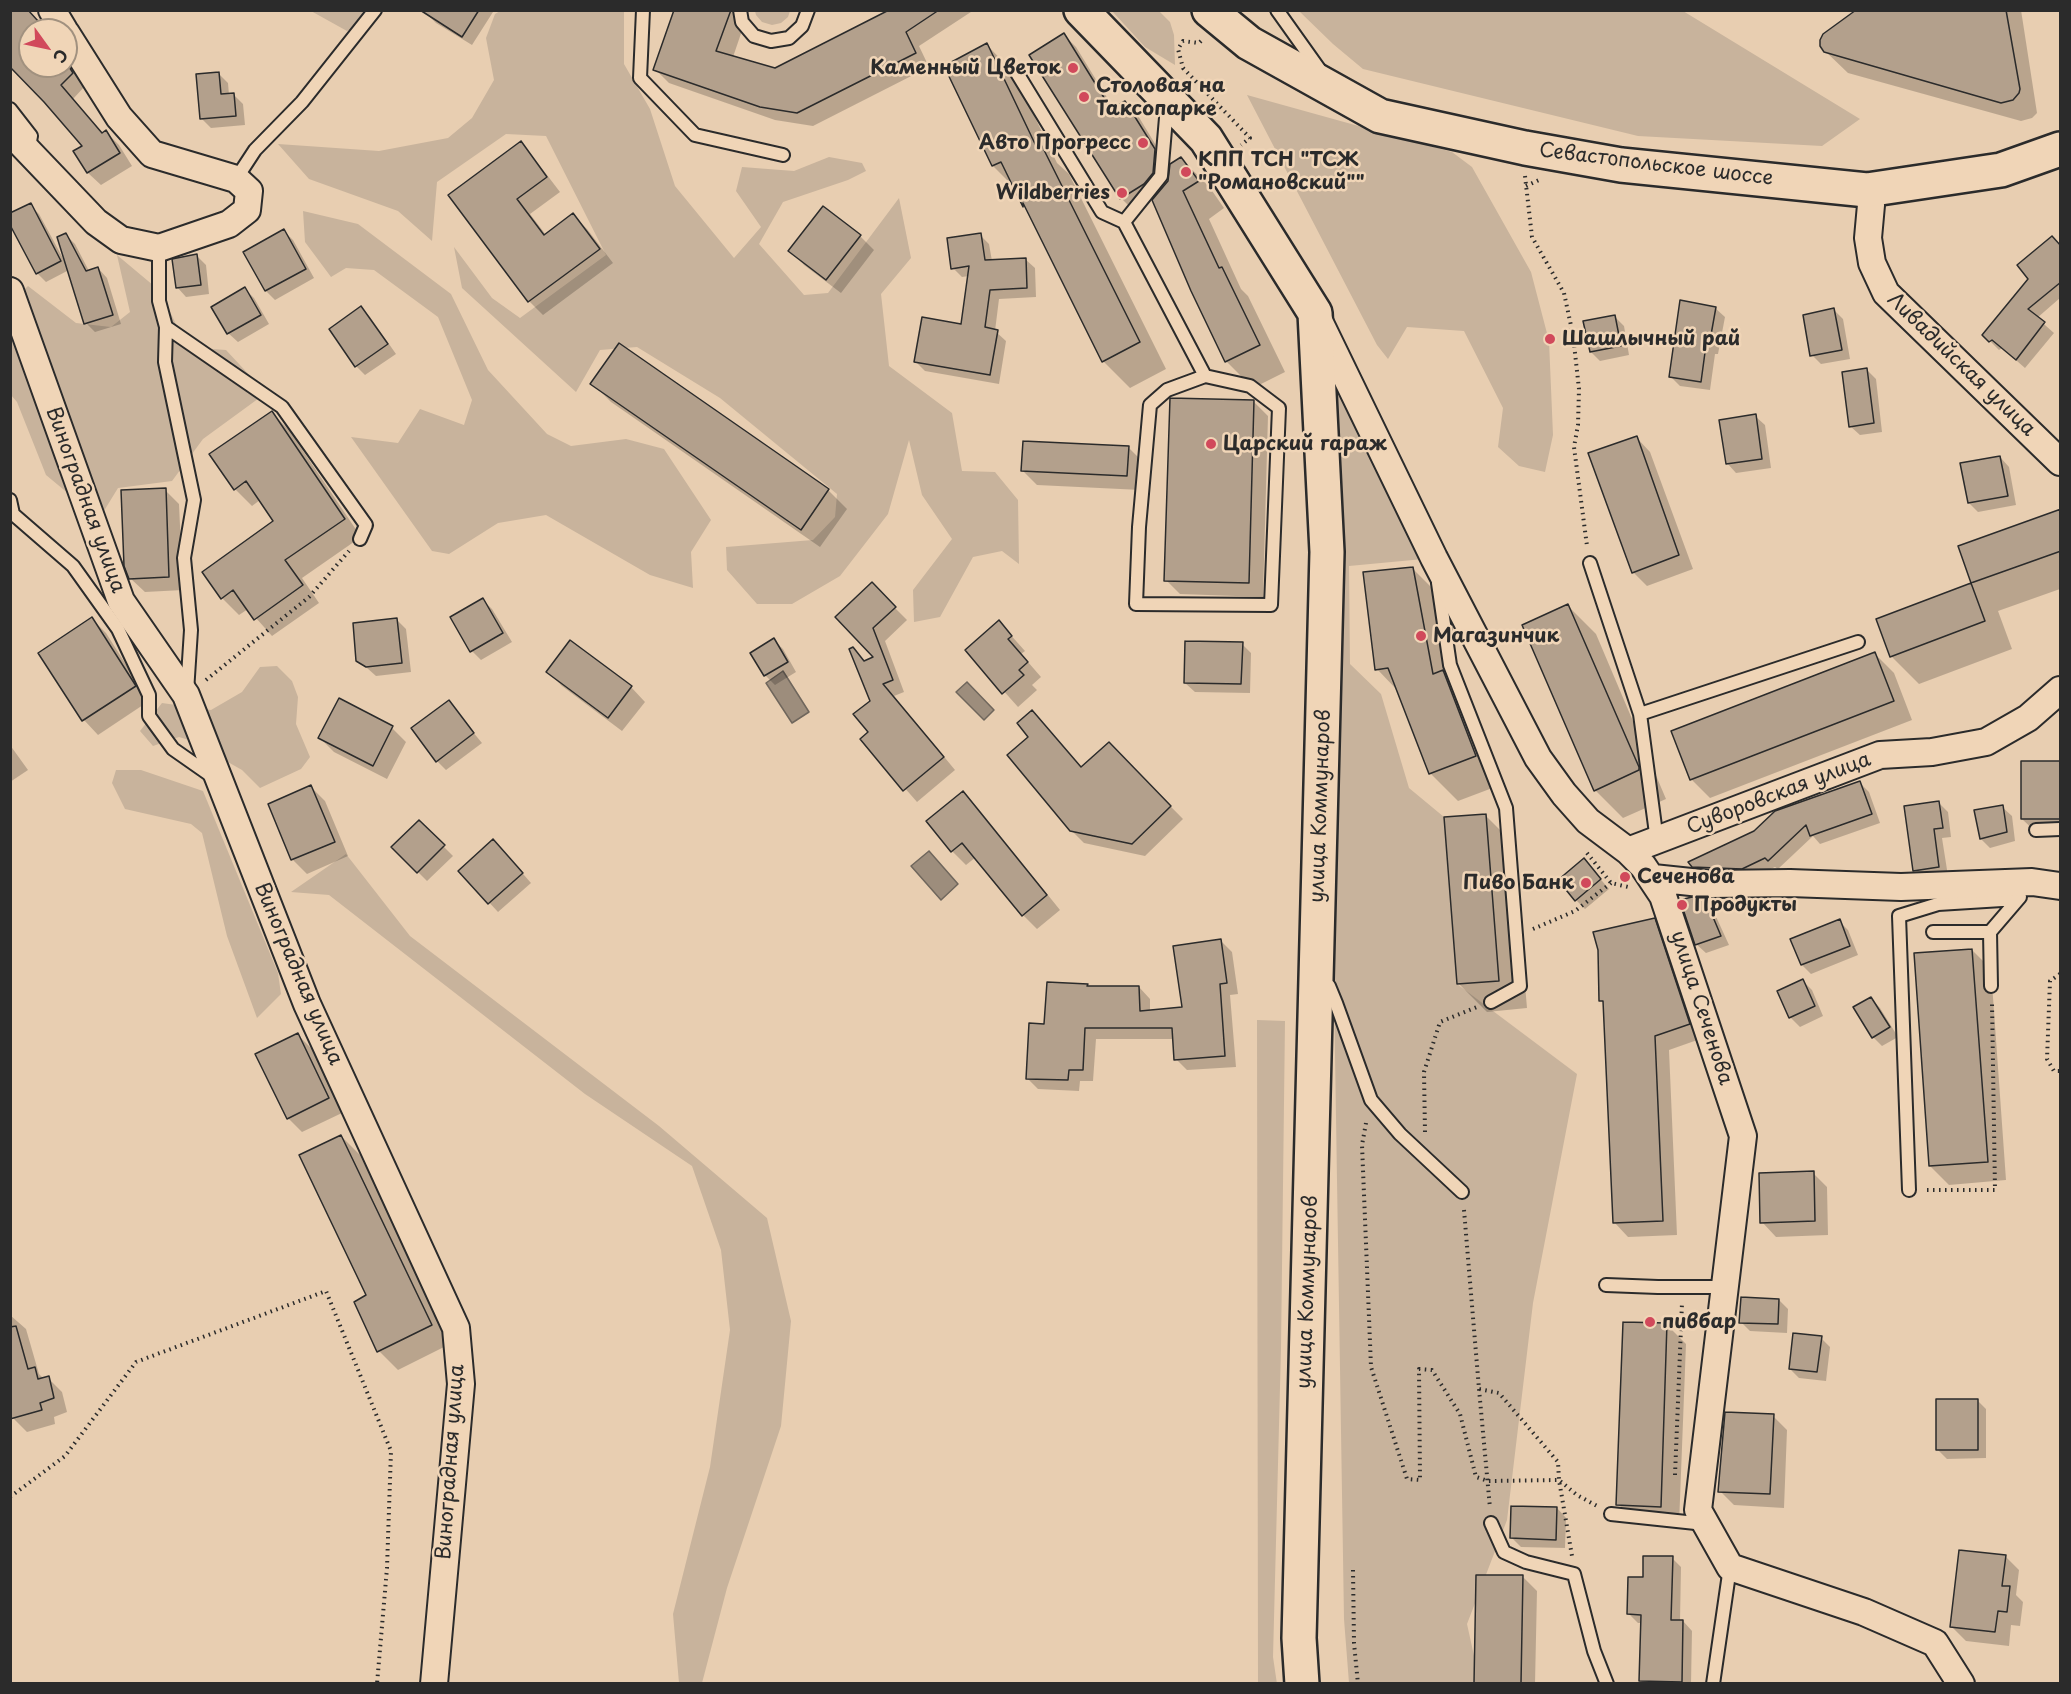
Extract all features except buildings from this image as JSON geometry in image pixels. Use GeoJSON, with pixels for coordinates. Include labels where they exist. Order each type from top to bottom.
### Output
{"type":"FeatureCollection","features":[{"type":"Feature","properties":{"kind":"main road","name":"улица Коммунаров"},"geometry":{"type":"LineString","coordinates":[[1080,10],[1206,139],[1315,313],[1327,552],[1299,1638],[1302,1683]]}},
{"type":"Feature","properties":{"kind":"main road","name":"Севастопольское шоссе"},"geometry":{"type":"LineString","coordinates":[[1209,10],[1249,43],[1380,116],[1525,148],[1621,165],[1864,181],[2001,170],[2061,149]]}},
{"type":"Feature","properties":{"kind":"main road"},"geometry":{"type":"LineString","coordinates":[[1228,10],[1319,69],[1386,102],[1451,121],[1864,181]]}},
{"type":"Feature","properties":{"kind":"main road","name":"Севастопольское шоссе"},"geometry":{"type":"LineString","coordinates":[[1864,181],[1989,156],[2061,132]]}},
{"type":"Feature","properties":{"kind":"street"},"geometry":{"type":"LineString","coordinates":[[10,132],[96,222],[121,240],[159,248],[229,224],[246,210],[249,191],[236,179],[152,154],[118,117],[78,52]]}},
{"type":"Feature","properties":{"kind":"street","name":"Ливадийская улица"},"geometry":{"type":"LineString","coordinates":[[1864,181],[1871,205],[1868,238],[1872,263],[1886,293],[2061,462]]}},
{"type":"Feature","properties":{"kind":"street","name":"Виноградная улица"},"geometry":{"type":"LineString","coordinates":[[10,291],[121,601],[186,695],[307,1004],[456,1328],[461,1384],[434,1683]]}},
{"type":"Feature","properties":{"kind":"street","name":"улица Сеченова"},"geometry":{"type":"LineString","coordinates":[[1315,313],[1434,558],[1538,758],[1564,794],[1588,821],[1628,851],[1653,878],[1672,920],[1743,1136],[1698,1510],[1730,1567]]}},
{"type":"Feature","properties":{"kind":"street","name":"Суворовская улица"},"geometry":{"type":"LineString","coordinates":[[1628,851],[1880,755],[1932,752],[1986,742],[2028,718],[2061,690]]}},
{"type":"Feature","properties":{"kind":"street"},"geometry":{"type":"LineString","coordinates":[[1653,878],[1710,884],[2025,890],[2061,886]]}},
{"type":"Feature","properties":{"kind":"street"},"geometry":{"type":"LineString","coordinates":[[1730,1567],[1863,1612],[1935,1643],[1961,1683]]}},
{"type":"Feature","properties":{"kind":"lane"},"geometry":{"type":"LineString","coordinates":[[236,179],[255,150],[303,102],[375,10]]}},
{"type":"Feature","properties":{"kind":"lane"},"geometry":{"type":"LineString","coordinates":[[643,10],[640,78],[695,135],[783,155]]}},
{"type":"Feature","properties":{"kind":"lane"},"geometry":{"type":"LineString","coordinates":[[740,10],[742,22],[754,36],[771,41],[789,38],[802,26],[808,10]]}},
{"type":"Feature","properties":{"kind":"lane"},"geometry":{"type":"LineString","coordinates":[[1277,10],[1319,69]]}},
{"type":"Feature","properties":{"kind":"lane"},"geometry":{"type":"LineString","coordinates":[[1017,73],[1102,212],[1124,222],[1205,376],[1250,386],[1279,408],[1271,605],[1136,604],[1139,527],[1150,405],[1167,390],[1205,376]]}},
{"type":"Feature","properties":{"kind":"lane"},"geometry":{"type":"LineString","coordinates":[[1124,222],[1161,176],[1167,99]]}},
{"type":"Feature","properties":{"kind":"lane"},"geometry":{"type":"LineString","coordinates":[[10,109],[32,136],[28,152]]}},
{"type":"Feature","properties":{"kind":"lane"},"geometry":{"type":"LineString","coordinates":[[159,248],[159,301],[166,327],[165,362],[194,500],[184,558],[191,630],[186,695]]}},
{"type":"Feature","properties":{"kind":"lane"},"geometry":{"type":"LineString","coordinates":[[166,327],[282,407],[366,525],[360,539]]}},
{"type":"Feature","properties":{"kind":"lane"},"geometry":{"type":"LineString","coordinates":[[10,500],[13,514],[73,566],[118,629],[149,695],[149,716],[173,749],[221,783]]}},
{"type":"Feature","properties":{"kind":"lane"},"geometry":{"type":"LineString","coordinates":[[1434,558],[1450,665],[1506,808],[1520,986],[1491,1002]]}},
{"type":"Feature","properties":{"kind":"lane"},"geometry":{"type":"LineString","coordinates":[[1590,563],[1640,714],[1657,841]]}},
{"type":"Feature","properties":{"kind":"lane"},"geometry":{"type":"LineString","coordinates":[[1640,714],[1858,642]]}},
{"type":"Feature","properties":{"kind":"lane"},"geometry":{"type":"LineString","coordinates":[[2036,830],[2061,829]]}},
{"type":"Feature","properties":{"kind":"lane"},"geometry":{"type":"LineString","coordinates":[[1991,986],[1990,932],[2025,890]]}},
{"type":"Feature","properties":{"kind":"lane"},"geometry":{"type":"LineString","coordinates":[[1909,1190],[1899,916],[1938,904],[2025,890]]}},
{"type":"Feature","properties":{"kind":"lane"},"geometry":{"type":"LineString","coordinates":[[1933,932],[1990,932]]}},
{"type":"Feature","properties":{"kind":"lane"},"geometry":{"type":"LineString","coordinates":[[1316,976],[1329,986],[1371,1100],[1400,1134],[1462,1192]]}},
{"type":"Feature","properties":{"kind":"lane"},"geometry":{"type":"LineString","coordinates":[[1606,1285],[1725,1287]]}},
{"type":"Feature","properties":{"kind":"lane"},"geometry":{"type":"LineString","coordinates":[[1611,1514],[1706,1525]]}},
{"type":"Feature","properties":{"kind":"lane"},"geometry":{"type":"LineString","coordinates":[[1491,1523],[1504,1552],[1526,1562],[1574,1574],[1594,1651],[1607,1683]]}},
{"type":"Feature","properties":{"kind":"lane"},"geometry":{"type":"LineString","coordinates":[[1713,1683],[1730,1567]]}},
{"type":"Feature","properties":{"kind":"path"},"geometry":{"type":"LineString","coordinates":[[1183,68],[1178,49],[1183,41],[1199,44]]}},
{"type":"Feature","properties":{"kind":"path"},"geometry":{"type":"LineString","coordinates":[[1525,148],[1525,173],[1532,237],[1564,293],[1573,335],[1579,389],[1578,425],[1574,447],[1590,563]]}},
{"type":"Feature","properties":{"kind":"path"},"geometry":{"type":"LineString","coordinates":[[186,695],[309,597],[360,539]]}},
{"type":"Feature","properties":{"kind":"path"},"geometry":{"type":"LineString","coordinates":[[1516,936],[1575,911],[1611,883]]}},
{"type":"Feature","properties":{"kind":"path"},"geometry":{"type":"LineString","coordinates":[[2061,974],[2050,981],[2047,1059],[2054,1071],[2061,1071]]}},
{"type":"Feature","properties":{"kind":"path"},"geometry":{"type":"LineString","coordinates":[[1909,1190],[1995,1190],[1991,986]]}},
{"type":"Feature","properties":{"kind":"path"},"geometry":{"type":"LineString","coordinates":[[1426,1158],[1424,1072],[1440,1022],[1491,1002]]}},
{"type":"Feature","properties":{"kind":"path"},"geometry":{"type":"LineString","coordinates":[[1371,1100],[1362,1145],[1371,1367],[1407,1479],[1420,1480],[1419,1369],[1432,1370],[1460,1414],[1476,1477],[1488,1481],[1559,1479],[1577,1496],[1611,1514]]}},
{"type":"Feature","properties":{"kind":"path"},"geometry":{"type":"LineString","coordinates":[[1462,1192],[1491,1523]]}},
{"type":"Feature","properties":{"kind":"path"},"geometry":{"type":"LineString","coordinates":[[1673,1521],[1682,1287]]}},
{"type":"Feature","properties":{"kind":"path"},"geometry":{"type":"LineString","coordinates":[[10,1497],[65,1456],[136,1362],[326,1291],[391,1451],[387,1568],[377,1683]]}},
{"type":"Feature","properties":{"kind":"path"},"geometry":{"type":"LineString","coordinates":[[1479,1389],[1499,1393],[1558,1462],[1574,1574]]}},
{"type":"Feature","properties":{"kind":"path"},"geometry":{"type":"LineString","coordinates":[[1353,1570],[1354,1643],[1358,1683]]}},
{"type":"Feature","properties":{"kind":"shaded area"},"geometry":{"type":"Polygon","coordinates":[[[755,10],[790,11],[788,17],[781,23],[772,25],[762,22],[755,10]]]}},
{"type":"Feature","properties":{"kind":"shaded area"},"geometry":{"type":"Polygon","coordinates":[[[311,11],[384,11],[347,31],[311,11]]]}},
{"type":"Feature","properties":{"kind":"shaded area"},"geometry":{"type":"Polygon","coordinates":[[[500,11],[624,11],[624,64],[650,109],[675,186],[734,258],[761,227],[736,191],[742,167],[794,171],[829,157],[862,163],[866,171],[848,180],[783,202],[759,244],[804,295],[828,293],[899,198],[911,258],[881,294],[889,366],[952,413],[962,471],[995,472],[1018,500],[1019,564],[1002,551],[973,557],[940,617],[914,622],[913,590],[952,539],[922,495],[909,440],[888,514],[840,576],[792,604],[757,604],[727,570],[726,547],[813,540],[835,517],[837,494],[720,398],[637,347],[600,350],[576,392],[462,288],[454,247],[492,298],[520,318],[606,255],[546,136],[506,134],[437,182],[432,241],[398,211],[309,179],[278,144],[379,151],[448,138],[472,118],[494,80],[486,38],[495,14],[500,11]]]}},
{"type":"Feature","properties":{"kind":"shaded area"},"geometry":{"type":"Polygon","coordinates":[[[1112,11],[1159,11],[1170,22],[1174,35],[1175,65],[1145,47],[1112,11]]]}},
{"type":"Feature","properties":{"kind":"shaded area"},"geometry":{"type":"Polygon","coordinates":[[[1299,11],[1683,11],[1860,119],[1822,146],[1638,136],[1363,69],[1299,11]]]}},
{"type":"Feature","properties":{"kind":"shaded area"},"geometry":{"type":"Polygon","coordinates":[[[1247,95],[1452,152],[1472,167],[1531,272],[1549,341],[1553,435],[1545,472],[1519,466],[1498,447],[1503,408],[1464,331],[1407,327],[1388,359],[1377,345],[1247,95]]]}},
{"type":"Feature","properties":{"kind":"shaded area"},"geometry":{"type":"Polygon","coordinates":[[[303,211],[358,224],[451,294],[488,370],[547,434],[571,446],[626,439],[664,449],[711,520],[691,552],[693,588],[650,575],[546,515],[498,523],[449,554],[432,551],[351,437],[398,443],[420,409],[464,425],[472,400],[438,317],[374,270],[346,268],[331,277],[305,242],[303,211]]]}},
{"type":"Feature","properties":{"kind":"shaded area"},"geometry":{"type":"Polygon","coordinates":[[[117,255],[160,291],[187,347],[226,350],[266,393],[203,439],[172,481],[118,488],[99,519],[46,475],[17,402],[11,395],[11,302],[28,286],[76,323],[111,327],[130,312],[117,255]]]}},
{"type":"Feature","properties":{"kind":"shaded area"},"geometry":{"type":"Polygon","coordinates":[[[1315,313],[1434,558],[1349,566],[1350,664],[1381,694],[1409,788],[1444,817],[1457,984],[1577,1074],[1533,1303],[1507,1520],[1467,1624],[1480,1683],[1349,1683],[1344,1619],[1327,552],[1315,313]]]}},
{"type":"Feature","properties":{"kind":"shaded area"},"geometry":{"type":"Polygon","coordinates":[[[277,666],[292,681],[298,697],[296,724],[310,757],[301,769],[260,788],[242,770],[189,740],[179,737],[153,746],[140,731],[162,703],[211,710],[242,692],[260,667],[277,666]]]}},
{"type":"Feature","properties":{"kind":"shaded area"},"geometry":{"type":"Polygon","coordinates":[[[783,671],[809,712],[792,723],[766,683],[783,671]]]}},
{"type":"Feature","properties":{"kind":"shaded area"},"geometry":{"type":"Polygon","coordinates":[[[967,682],[994,710],[984,720],[956,692],[967,682]]]}},
{"type":"Feature","properties":{"kind":"shaded area"},"geometry":{"type":"Polygon","coordinates":[[[116,770],[141,770],[203,791],[278,973],[281,994],[257,1018],[227,936],[202,833],[191,824],[125,809],[112,783],[116,770]]]}},
{"type":"Feature","properties":{"kind":"shaded area"},"geometry":{"type":"Polygon","coordinates":[[[929,851],[958,884],[941,900],[911,866],[929,851]]]}},
{"type":"Feature","properties":{"kind":"shaded area"},"geometry":{"type":"Polygon","coordinates":[[[346,854],[410,936],[659,1126],[767,1218],[791,1321],[781,1426],[727,1588],[702,1683],[679,1683],[673,1614],[710,1467],[730,1330],[721,1250],[692,1166],[585,1094],[329,895],[291,892],[346,854]]]}},
{"type":"Feature","properties":{"kind":"shaded area"},"geometry":{"type":"Polygon","coordinates":[[[1257,1020],[1285,1021],[1281,1348],[1273,1657],[1277,1684],[1258,1683],[1257,1020]]]}},
{"type":"Feature","properties":{"kind":"place","name":"Каменный Цветок"},"geometry":{"type":"Point","coordinates":[1073,68]}},
{"type":"Feature","properties":{"kind":"place","name":"Столовая на Таксопарке"},"geometry":{"type":"Point","coordinates":[1084,97]}},
{"type":"Feature","properties":{"kind":"place","name":"Авто Прогресс"},"geometry":{"type":"Point","coordinates":[1143,143]}},
{"type":"Feature","properties":{"kind":"place","name":"КПП ТСН \"ТСЖ \"Романовский\"\""},"geometry":{"type":"Point","coordinates":[1186,172]}},
{"type":"Feature","properties":{"kind":"place","name":"Wildberries"},"geometry":{"type":"Point","coordinates":[1122,193]}},
{"type":"Feature","properties":{"kind":"place","name":"Шашлычный рай"},"geometry":{"type":"Point","coordinates":[1550,339]}},
{"type":"Feature","properties":{"kind":"place","name":"Царский гараж"},"geometry":{"type":"Point","coordinates":[1211,444]}},
{"type":"Feature","properties":{"kind":"place","name":"Магазинчик"},"geometry":{"type":"Point","coordinates":[1421,636]}},
{"type":"Feature","properties":{"kind":"place","name":"Сеченова"},"geometry":{"type":"Point","coordinates":[1625,877]}},
{"type":"Feature","properties":{"kind":"place","name":"Пиво Банк"},"geometry":{"type":"Point","coordinates":[1586,883]}},
{"type":"Feature","properties":{"kind":"place","name":"Продукты"},"geometry":{"type":"Point","coordinates":[1682,905]}},
{"type":"Feature","properties":{"kind":"place","name":"пивбар"},"geometry":{"type":"Point","coordinates":[1650,1322]}}]}
